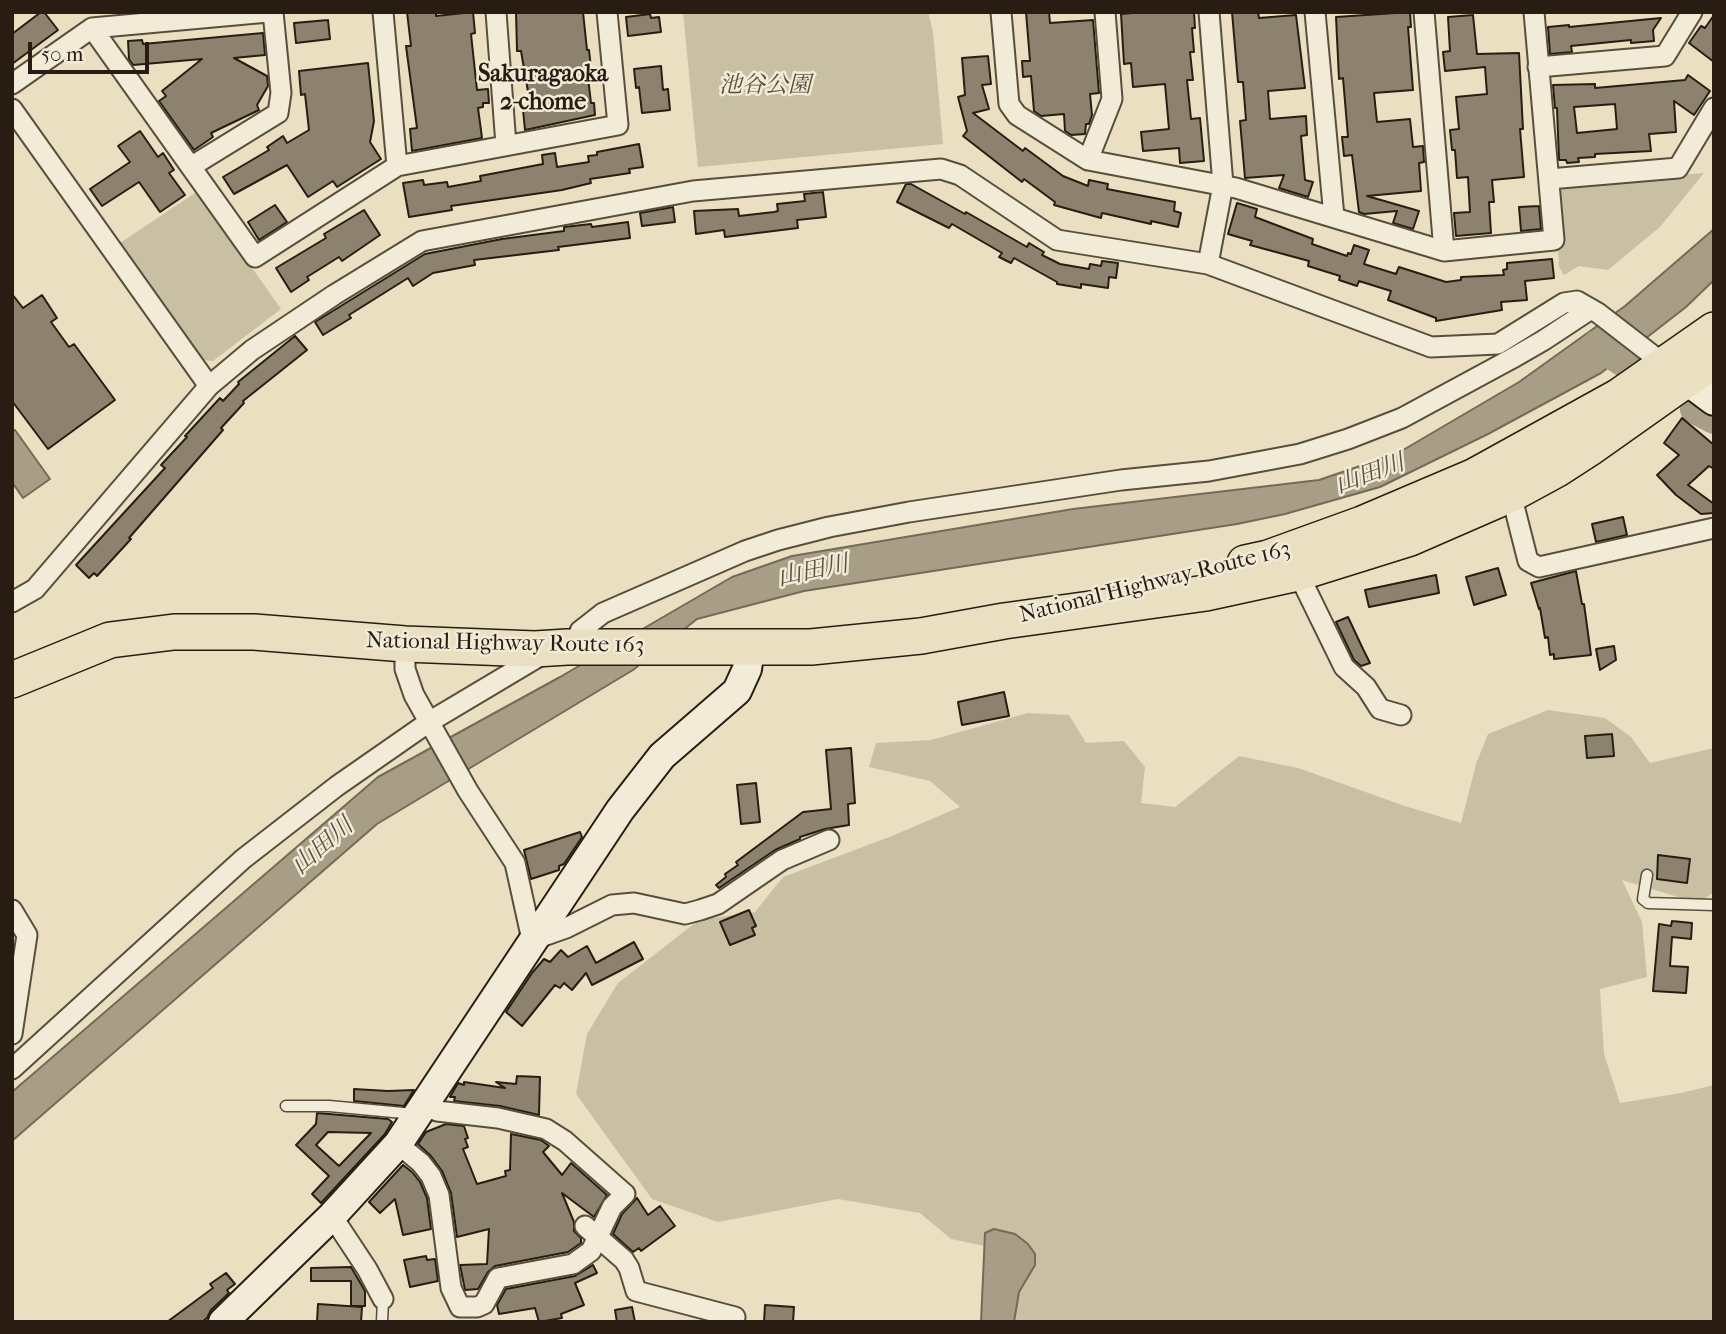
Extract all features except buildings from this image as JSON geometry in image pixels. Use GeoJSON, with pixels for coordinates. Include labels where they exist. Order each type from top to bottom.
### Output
{"type":"FeatureCollection","features":[{"type":"Feature","properties":{"kind":"highway","name":"National Highway Route 163"},"geometry":{"type":"LineString","coordinates":[[12,680],[110,640],[174,632],[254,632],[405,645],[534,649],[562,645],[733,648],[865,644],[1004,621],[1206,593],[1298,573],[1410,538],[1511,494],[1591,447],[1714,330]]}},
{"type":"Feature","properties":{"kind":"highway","name":"National Highway Route 163"},"geometry":{"type":"LineString","coordinates":[[1004,621],[1066,603],[1268,558],[1362,524],[1475,475],[1678,364]]}},
{"type":"Feature","properties":{"kind":"street"},"geometry":{"type":"LineString","coordinates":[[12,84],[92,29],[271,12],[281,93],[278,113],[192,166]]}},
{"type":"Feature","properties":{"kind":"street"},"geometry":{"type":"LineString","coordinates":[[383,12],[397,166]]}},
{"type":"Feature","properties":{"kind":"street"},"geometry":{"type":"LineString","coordinates":[[496,12],[506,145]]}},
{"type":"Feature","properties":{"kind":"street"},"geometry":{"type":"LineString","coordinates":[[92,29],[255,257],[397,166],[618,125],[607,12]]}},
{"type":"Feature","properties":{"kind":"street"},"geometry":{"type":"LineString","coordinates":[[1001,12],[1009,104],[1017,115],[1088,160],[1223,185],[1444,251],[1554,240],[1534,12]]}},
{"type":"Feature","properties":{"kind":"street"},"geometry":{"type":"LineString","coordinates":[[1088,160],[1112,99],[1105,12]]}},
{"type":"Feature","properties":{"kind":"street"},"geometry":{"type":"LineString","coordinates":[[1208,264],[1223,185],[1209,12]]}},
{"type":"Feature","properties":{"kind":"street"},"geometry":{"type":"LineString","coordinates":[[1315,12],[1334,217]]}},
{"type":"Feature","properties":{"kind":"street"},"geometry":{"type":"LineString","coordinates":[[1424,12],[1444,251]]}},
{"type":"Feature","properties":{"kind":"street"},"geometry":{"type":"LineString","coordinates":[[1538,67],[1665,57],[1692,12]]}},
{"type":"Feature","properties":{"kind":"street"},"geometry":{"type":"LineString","coordinates":[[1549,179],[1678,168],[1714,108]]}},
{"type":"Feature","properties":{"kind":"street"},"geometry":{"type":"LineString","coordinates":[[12,109],[209,386]]}},
{"type":"Feature","properties":{"kind":"street"},"geometry":{"type":"LineString","coordinates":[[12,602],[35,589],[209,386],[263,343],[422,241],[693,191],[941,169],[960,175],[1057,240],[1208,264],[1431,347],[1498,344],[1564,303],[1577,301],[1678,364],[1714,401]]}},
{"type":"Feature","properties":{"kind":"street"},"geometry":{"type":"LineString","coordinates":[[16,1065],[243,859],[337,786],[474,697],[562,645],[603,613],[762,544],[803,534],[922,510],[1121,480],[1209,471],[1300,454],[1402,418],[1595,311]]}},
{"type":"Feature","properties":{"kind":"street"},"geometry":{"type":"LineString","coordinates":[[1511,494],[1528,561],[1539,567],[1714,528]]}},
{"type":"Feature","properties":{"kind":"street"},"geometry":{"type":"LineString","coordinates":[[1298,573],[1344,667],[1366,687],[1380,709],[1401,715]]}},
{"type":"Feature","properties":{"kind":"street"},"geometry":{"type":"LineString","coordinates":[[405,645],[405,669],[414,695],[468,791],[515,863],[532,940]]}},
{"type":"Feature","properties":{"kind":"street"},"geometry":{"type":"LineString","coordinates":[[223,1322],[332,1216],[398,1144],[620,810],[662,756],[737,691],[747,669],[733,648]]}},
{"type":"Feature","properties":{"kind":"street"},"geometry":{"type":"LineString","coordinates":[[532,940],[566,928],[612,905],[634,903],[685,914],[718,904],[782,859],[829,840]]}},
{"type":"Feature","properties":{"kind":"street"},"geometry":{"type":"LineString","coordinates":[[12,910],[27,935],[12,1036],[16,1065]]}},
{"type":"Feature","properties":{"kind":"street"},"geometry":{"type":"LineString","coordinates":[[398,1144],[421,1163],[431,1176],[439,1195],[451,1289],[460,1307],[477,1307],[484,1304],[498,1278],[573,1264],[592,1251],[592,1231],[625,1194],[565,1140],[546,1129],[498,1118],[421,1110]]}},
{"type":"Feature","properties":{"kind":"street"},"geometry":{"type":"LineString","coordinates":[[332,1216],[383,1299]]}},
{"type":"Feature","properties":{"kind":"street"},"geometry":{"type":"LineString","coordinates":[[592,1231],[624,1260],[636,1291],[735,1317]]}},
{"type":"Feature","properties":{"kind":"lane"},"geometry":{"type":"LineString","coordinates":[[1647,875],[1643,899],[1648,903],[1714,905]]}},
{"type":"Feature","properties":{"kind":"lane"},"geometry":{"type":"LineString","coordinates":[[286,1106],[421,1110]]}},
{"type":"Feature","properties":{"kind":"lane"},"geometry":{"type":"LineString","coordinates":[[382,1322],[383,1299]]}},
{"type":"Feature","properties":{"kind":"green space","name":"池谷公園"},"geometry":{"type":"Polygon","coordinates":[[[683,12],[928,12],[933,32],[943,144],[698,167],[683,12]]]}},
{"type":"Feature","properties":{"kind":"green space"},"geometry":{"type":"Polygon","coordinates":[[[1704,173],[1660,227],[1608,270],[1579,266],[1564,275],[1559,267],[1558,248],[1562,247],[1557,193],[1563,184],[1704,173]]]}},
{"type":"Feature","properties":{"kind":"green space"},"geometry":{"type":"Polygon","coordinates":[[[198,191],[281,309],[213,361],[202,360],[120,243],[198,191]]]}},
{"type":"Feature","properties":{"kind":"green space"},"geometry":{"type":"Polygon","coordinates":[[[1548,710],[1605,718],[1631,737],[1650,763],[1714,748],[1714,892],[1698,903],[1622,880],[1642,922],[1647,977],[1600,989],[1604,1054],[1620,1103],[1714,1085],[1714,1322],[1016,1322],[1006,1300],[1013,1252],[951,1239],[920,1213],[838,1199],[718,1222],[652,1199],[576,1094],[587,1034],[618,983],[699,920],[755,912],[783,877],[960,807],[930,781],[869,767],[876,743],[931,740],[1028,713],[1069,715],[1086,743],[1124,741],[1145,767],[1141,803],[1175,807],[1239,756],[1298,768],[1461,823],[1476,764],[1488,734],[1548,710]]]}},
{"type":"Feature","properties":{"kind":"water","name":"山田川"},"geometry":{"type":"Polygon","coordinates":[[[1714,229],[1714,280],[1686,307],[1601,373],[1488,434],[1380,487],[1285,514],[1237,524],[804,591],[697,619],[633,670],[377,824],[12,1141],[12,1092],[378,777],[560,677],[732,577],[792,556],[1073,509],[1319,480],[1398,453],[1519,382],[1625,306],[1714,229]]]}},
{"type":"Feature","properties":{"kind":"water"},"geometry":{"type":"Polygon","coordinates":[[[15,430],[50,479],[23,498],[12,482],[12,432],[15,430]]]}},
{"type":"Feature","properties":{"kind":"water"},"geometry":{"type":"Polygon","coordinates":[[[994,1229],[1015,1234],[1028,1244],[1035,1254],[1035,1265],[1019,1292],[1014,1322],[981,1322],[985,1233],[994,1229]]]}},
{"type":"Feature","properties":{"kind":"waterway"},"geometry":{"type":"LineString","coordinates":[[1597,345],[1625,363]]}},
{"type":"Feature","properties":{"kind":"waterway"},"geometry":{"type":"LineString","coordinates":[[1695,409],[1714,419]]}},
{"type":"Feature","properties":{"kind":"district","name":"Sakuragaoka 2-chome"},"geometry":{"type":"Point","coordinates":[543,89]}}]}
